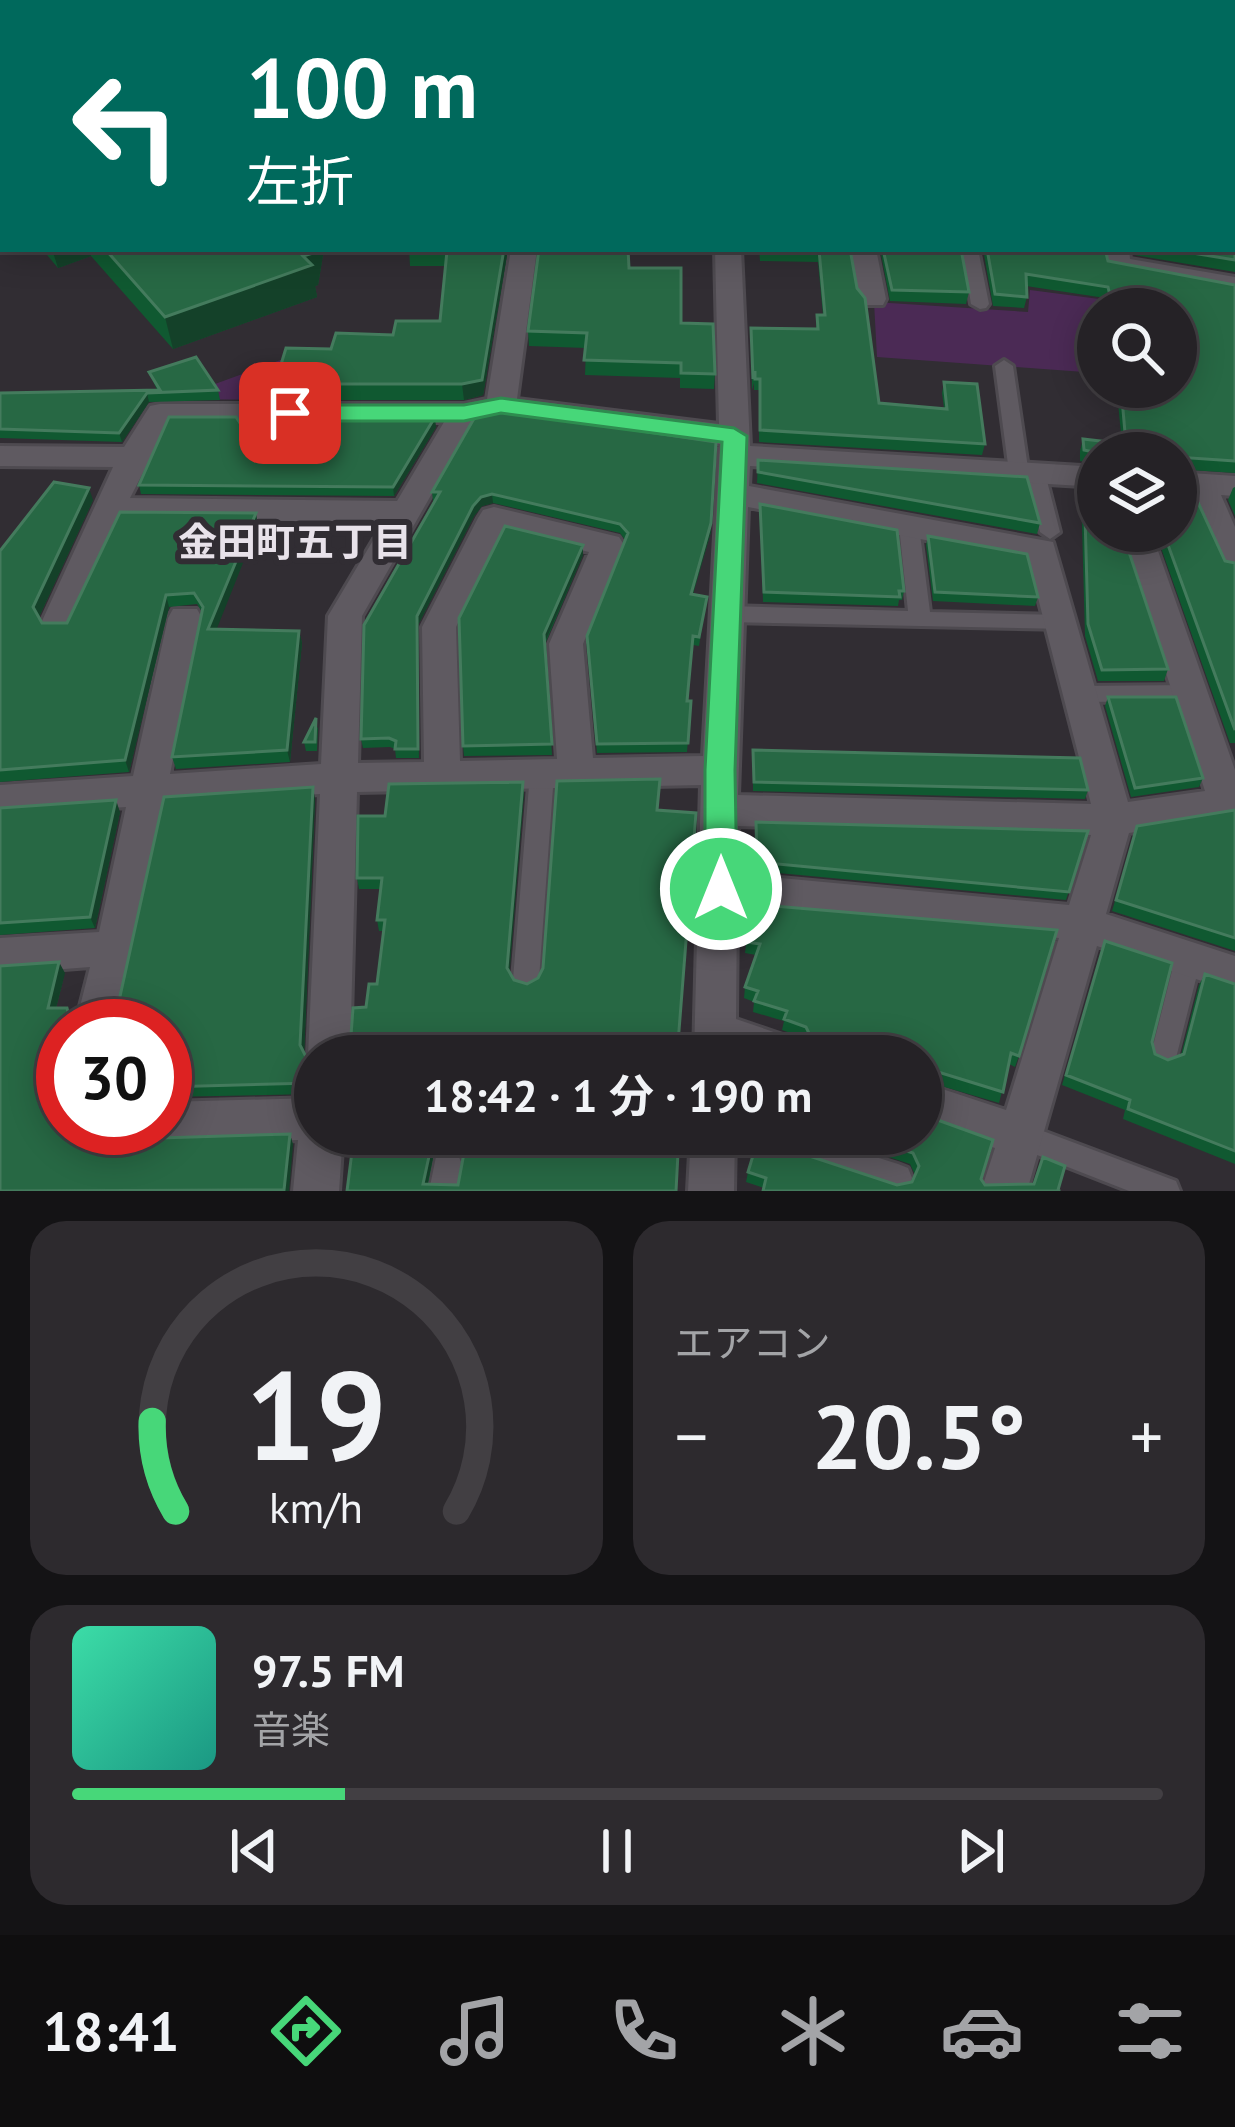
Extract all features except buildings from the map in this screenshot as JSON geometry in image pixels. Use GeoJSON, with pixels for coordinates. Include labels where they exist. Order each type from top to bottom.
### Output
{"type":"FeatureCollection","features":[{"type":"Feature","properties":{"kind":"street"},"geometry":{"type":"LineString","coordinates":[[501,406],[532,252]]}},
{"type":"Feature","properties":{"kind":"street"},"geometry":{"type":"LineString","coordinates":[[716,1035],[720,790],[735,445],[728,252]]}},
{"type":"Feature","properties":{"kind":"street"},"geometry":{"type":"LineString","coordinates":[[864,252],[873,299]]}},
{"type":"Feature","properties":{"kind":"street"},"geometry":{"type":"LineString","coordinates":[[1116,252],[1118,265],[1235,285]]}},
{"type":"Feature","properties":{"kind":"street"},"geometry":{"type":"LineString","coordinates":[[59,620],[133,457],[160,412],[464,413],[501,406],[735,445],[1077,476]]}},
{"type":"Feature","properties":{"kind":"street"},"geometry":{"type":"LineString","coordinates":[[330,1035],[345,616],[464,413]]}},
{"type":"Feature","properties":{"kind":"street"},"geometry":{"type":"LineString","coordinates":[[0,457],[133,457]]}},
{"type":"Feature","properties":{"kind":"street"},"geometry":{"type":"LineString","coordinates":[[1197,484],[1235,486]]}},
{"type":"Feature","properties":{"kind":"street"},"geometry":{"type":"LineString","coordinates":[[734,494],[1042,550],[1114,820],[1004,1191]]}},
{"type":"Feature","properties":{"kind":"street"},"geometry":{"type":"LineString","coordinates":[[1197,498],[1235,562]]}},
{"type":"Feature","properties":{"kind":"street"},"geometry":{"type":"LineString","coordinates":[[110,508],[406,512]]}},
{"type":"Feature","properties":{"kind":"street"},"geometry":{"type":"LineString","coordinates":[[442,776],[439,627],[494,518],[608,545],[566,644],[559,774]]}},
{"type":"Feature","properties":{"kind":"street"},"geometry":{"type":"LineString","coordinates":[[0,800],[339,778],[559,774],[1114,820],[1231,800],[1142,552]]}},
{"type":"Feature","properties":{"kind":"street"},"geometry":{"type":"LineString","coordinates":[[103,999],[185,619]]}},
{"type":"Feature","properties":{"kind":"street"},"geometry":{"type":"LineString","coordinates":[[721,889],[1080,923],[1235,974]]}},
{"type":"Feature","properties":{"kind":"street"},"geometry":{"type":"LineString","coordinates":[[0,956],[116,948]]}},
{"type":"Feature","properties":{"kind":"street"},"geometry":{"type":"LineString","coordinates":[[942,1109],[1019,1135]]}},
{"type":"Feature","properties":{"kind":"street"},"geometry":{"type":"LineString","coordinates":[[192,1122],[294,1120]]}},
{"type":"Feature","properties":{"kind":"street"},"geometry":{"type":"LineString","coordinates":[[316,1191],[319,1155]]}},
{"type":"Feature","properties":{"kind":"street"},"geometry":{"type":"LineString","coordinates":[[711,1191],[712,1155]]}},
{"type":"Feature","properties":{"kind":"lane"},"geometry":{"type":"LineString","coordinates":[[971,252],[980,304]]}},
{"type":"Feature","properties":{"kind":"lane"},"geometry":{"type":"LineString","coordinates":[[1004,366],[1027,473],[1050,532]]}},
{"type":"Feature","properties":{"kind":"lane"},"geometry":{"type":"LineString","coordinates":[[909,526],[920,619]]}},
{"type":"Feature","properties":{"kind":"lane"},"geometry":{"type":"LineString","coordinates":[[728,614],[1061,623]]}},
{"type":"Feature","properties":{"kind":"lane"},"geometry":{"type":"LineString","coordinates":[[1080,694],[1190,693]]}},
{"type":"Feature","properties":{"kind":"lane"},"geometry":{"type":"LineString","coordinates":[[526,979],[559,774]]}},
{"type":"Feature","properties":{"kind":"lane"},"geometry":{"type":"LineString","coordinates":[[1164,1054],[1188,959]]}},
{"type":"Feature","properties":{"kind":"lane"},"geometry":{"type":"LineString","coordinates":[[1019,1135],[1166,1191]]}},
{"type":"Feature","properties":{"kind":"lane"},"geometry":{"type":"LineString","coordinates":[[826,1155],[898,1178]]}},
{"type":"Feature","properties":{"kind":"shaded area"},"geometry":{"type":"Polygon","coordinates":[[[1030,290],[1077,296],[1077,371],[877,357],[874,302],[1028,312],[1030,290]]]}},
{"type":"Feature","properties":{"kind":"shaded area"},"geometry":{"type":"Polygon","coordinates":[[[286,358],[274,400],[174,399],[286,358]]]}},
{"type":"Feature","properties":{"kind":"district","name":"金田町五丁目"},"geometry":{"type":"Point","coordinates":[295,542]}},
{"type":"Feature","properties":{"kind":"route"},"geometry":{"type":"LineString","coordinates":[[290,413],[464,413],[501,406],[734,436],[720,770],[721,889]]}}]}
